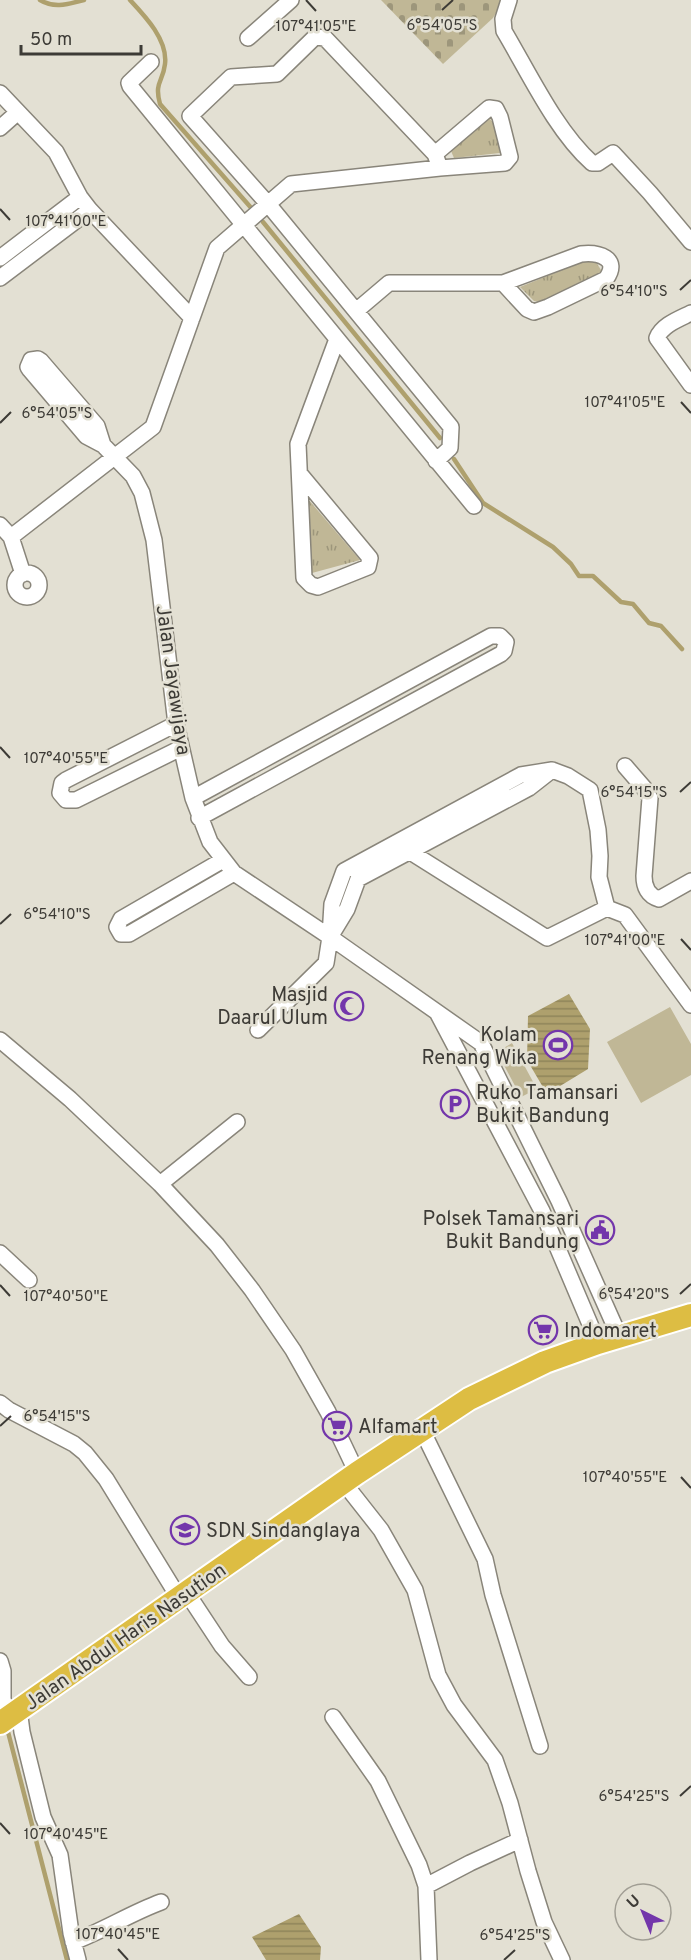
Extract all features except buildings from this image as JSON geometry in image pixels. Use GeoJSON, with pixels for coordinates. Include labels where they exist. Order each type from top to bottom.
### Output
{"type":"FeatureCollection","features":[{"type":"Feature","properties":{"kind":"highway","name":"Jalan Abdul Haris Nasution"},"geometry":{"type":"LineString","coordinates":[[10,1716],[351,1478],[469,1399],[545,1362],[598,1343],[691,1315]]}},
{"type":"Feature","properties":{"kind":"street"},"geometry":{"type":"LineString","coordinates":[[248,38],[291,0]]}},
{"type":"Feature","properties":{"kind":"street"},"geometry":{"type":"LineString","coordinates":[[509,0],[503,19],[504,31],[566,135],[580,153],[592,163],[598,163],[613,153],[691,242]]}},
{"type":"Feature","properties":{"kind":"street"},"geometry":{"type":"LineString","coordinates":[[436,461],[450,448],[451,427],[268,204],[190,116],[231,77],[277,74],[315,38],[325,38],[437,161]]}},
{"type":"Feature","properties":{"kind":"street"},"geometry":{"type":"LineString","coordinates":[[150,62],[129,83],[130,86],[474,506]]}},
{"type":"Feature","properties":{"kind":"street"},"geometry":{"type":"LineString","coordinates":[[2,99],[18,112],[56,152],[80,197],[90,210],[192,318]]}},
{"type":"Feature","properties":{"kind":"street"},"geometry":{"type":"LineString","coordinates":[[23,574],[5,531],[115,457],[153,427],[217,248],[291,184],[437,161],[505,163],[510,157],[496,109],[489,108],[437,161]]}},
{"type":"Feature","properties":{"kind":"street"},"geometry":{"type":"LineString","coordinates":[[0,128],[18,112]]}},
{"type":"Feature","properties":{"kind":"street"},"geometry":{"type":"LineString","coordinates":[[0,258],[80,197]]}},
{"type":"Feature","properties":{"kind":"street"},"geometry":{"type":"LineString","coordinates":[[0,278],[90,210]]}},
{"type":"Feature","properties":{"kind":"street"},"geometry":{"type":"LineString","coordinates":[[356,311],[389,283],[503,283],[581,254],[600,254],[610,265],[610,273],[606,279],[548,308],[534,312],[527,309],[503,283]]}},
{"type":"Feature","properties":{"kind":"street"},"geometry":{"type":"LineString","coordinates":[[691,313],[669,325],[657,334],[657,338],[691,385]]}},
{"type":"Feature","properties":{"kind":"street"},"geometry":{"type":"LineString","coordinates":[[300,474],[370,558],[368,567],[318,587],[311,585],[304,578],[298,444],[337,339]]}},
{"type":"Feature","properties":{"kind":"street"},"geometry":{"type":"LineString","coordinates":[[31,360],[41,361],[97,426],[103,445],[86,435],[30,370],[28,367],[31,360]]}},
{"type":"Feature","properties":{"kind":"street","name":"Jalan Jayawijaya"},"geometry":{"type":"LineString","coordinates":[[103,445],[133,476],[142,493],[154,540],[176,724],[193,798],[210,843],[234,873],[481,1043],[578,1240],[620,1338]]}},
{"type":"Feature","properties":{"kind":"street"},"geometry":{"type":"LineString","coordinates":[[193,798],[491,636],[503,638],[506,647],[501,654],[199,818]]}},
{"type":"Feature","properties":{"kind":"street"},"geometry":{"type":"LineString","coordinates":[[345,716],[355,734]]}},
{"type":"Feature","properties":{"kind":"street"},"geometry":{"type":"LineString","coordinates":[[176,724],[66,780],[62,783],[60,793],[66,800],[76,800],[181,748]]}},
{"type":"Feature","properties":{"kind":"street"},"geometry":{"type":"LineString","coordinates":[[625,766],[650,798],[644,876],[646,889],[652,896],[659,898],[691,881]]}},
{"type":"Feature","properties":{"kind":"street"},"geometry":{"type":"LineString","coordinates":[[330,937],[347,909],[358,879],[530,788],[552,770]]}},
{"type":"Feature","properties":{"kind":"street"},"geometry":{"type":"LineString","coordinates":[[258,1030],[326,963],[332,904],[344,871],[521,775],[552,770],[568,776],[590,790],[598,830],[600,856],[598,877],[607,908]]}},
{"type":"Feature","properties":{"kind":"street"},"geometry":{"type":"LineString","coordinates":[[396,843],[548,938],[607,908],[625,915],[691,1005]]}},
{"type":"Feature","properties":{"kind":"street"},"geometry":{"type":"LineString","coordinates":[[223,860],[121,919],[117,927],[118,931],[121,934],[129,934],[234,873]]}},
{"type":"Feature","properties":{"kind":"street","name":"Jalan Jayawijaya"},"geometry":{"type":"LineString","coordinates":[[436,1011],[542,1211],[598,1343]]}},
{"type":"Feature","properties":{"kind":"street"},"geometry":{"type":"LineString","coordinates":[[0,1040],[70,1099],[160,1184],[217,1245],[252,1290],[293,1350],[328,1412],[351,1478],[415,1590],[438,1675],[454,1705],[495,1760],[510,1803],[544,1922],[562,1960]]}},
{"type":"Feature","properties":{"kind":"street"},"geometry":{"type":"LineString","coordinates":[[160,1184],[237,1122]]}},
{"type":"Feature","properties":{"kind":"street"},"geometry":{"type":"LineString","coordinates":[[0,1253],[29,1280]]}},
{"type":"Feature","properties":{"kind":"street"},"geometry":{"type":"LineString","coordinates":[[0,1403],[74,1444],[85,1453],[106,1479],[183,1596],[222,1647],[249,1677]]}},
{"type":"Feature","properties":{"kind":"street"},"geometry":{"type":"LineString","coordinates":[[422,1430],[484,1559],[540,1746]]}},
{"type":"Feature","properties":{"kind":"street"},"geometry":{"type":"LineString","coordinates":[[0,1661],[3,1671],[3,1699],[10,1716],[21,1732],[44,1817],[60,1855],[73,1942],[78,1960]]}},
{"type":"Feature","properties":{"kind":"street"},"geometry":{"type":"LineString","coordinates":[[333,1717],[378,1781],[419,1865],[426,1886],[429,1960]]}},
{"type":"Feature","properties":{"kind":"street"},"geometry":{"type":"LineString","coordinates":[[426,1886],[520,1840]]}},
{"type":"Feature","properties":{"kind":"street"},"geometry":{"type":"LineString","coordinates":[[73,1942],[141,1909],[161,1902]]}},
{"type":"Feature","properties":{"kind":"green space"},"geometry":{"type":"Polygon","coordinates":[[[381,0],[503,0],[493,18],[443,64],[381,0]]]}},
{"type":"Feature","properties":{"kind":"green space"},"geometry":{"type":"Polygon","coordinates":[[[487,116],[496,125],[500,153],[454,158],[451,151],[487,116]]]}},
{"type":"Feature","properties":{"kind":"green space"},"geometry":{"type":"Polygon","coordinates":[[[589,259],[596,262],[601,270],[598,277],[541,302],[534,301],[520,287],[589,259]]]}},
{"type":"Feature","properties":{"kind":"green space"},"geometry":{"type":"Polygon","coordinates":[[[308,499],[360,560],[312,573],[308,499]]]}},
{"type":"Feature","properties":{"kind":"green space"},"geometry":{"type":"Polygon","coordinates":[[[670,1007],[691,1044],[691,1075],[641,1103],[607,1042],[670,1007]]]}},
{"type":"Feature","properties":{"kind":"green space"},"geometry":{"type":"Polygon","coordinates":[[[512,1043],[537,1089],[521,1097],[497,1052],[512,1043]]]}},
{"type":"Feature","properties":{"kind":"shaded area","name":"Kolam Renang Wika"},"geometry":{"type":"Polygon","coordinates":[[[569,994],[590,1029],[588,1069],[547,1094],[527,1060],[528,1016],[569,994]]]}},
{"type":"Feature","properties":{"kind":"shaded area"},"geometry":{"type":"Polygon","coordinates":[[[299,1914],[321,1947],[320,1960],[266,1960],[252,1937],[299,1914]]]}},
{"type":"Feature","properties":{"kind":"waterway"},"geometry":{"type":"LineString","coordinates":[[40,0],[56,5],[84,0]]}},
{"type":"Feature","properties":{"kind":"waterway"},"geometry":{"type":"LineString","coordinates":[[130,0],[154,29],[163,46],[165,64],[158,86],[160,104],[253,210]]}},
{"type":"Feature","properties":{"kind":"waterway"},"geometry":{"type":"LineString","coordinates":[[263,222],[440,438]]}},
{"type":"Feature","properties":{"kind":"waterway"},"geometry":{"type":"LineString","coordinates":[[454,459],[483,503],[553,547],[571,564],[579,576],[593,576],[621,602],[633,604],[649,623],[661,626],[682,649]]}},
{"type":"Feature","properties":{"kind":"waterway"},"geometry":{"type":"LineString","coordinates":[[7,1728],[67,1960]]}},
{"type":"Feature","properties":{"kind":"place","name":"Masjid Daarul Ulum"},"geometry":{"type":"Point","coordinates":[349,1006]}},
{"type":"Feature","properties":{"kind":"place","name":"Kolam Renang Wika"},"geometry":{"type":"Point","coordinates":[558,1045]}},
{"type":"Feature","properties":{"kind":"place","name":"Ruko Tamansari Bukit Bandung"},"geometry":{"type":"Point","coordinates":[455,1104]}},
{"type":"Feature","properties":{"kind":"place","name":"Polsek Tamansari Bukit Bandung"},"geometry":{"type":"Point","coordinates":[600,1230]}},
{"type":"Feature","properties":{"kind":"place","name":"Indomaret"},"geometry":{"type":"Point","coordinates":[543,1330]}},
{"type":"Feature","properties":{"kind":"place","name":"Alfamart"},"geometry":{"type":"Point","coordinates":[337,1426]}},
{"type":"Feature","properties":{"kind":"place","name":"SDN Sindanglaya"},"geometry":{"type":"Point","coordinates":[185,1530]}}]}
